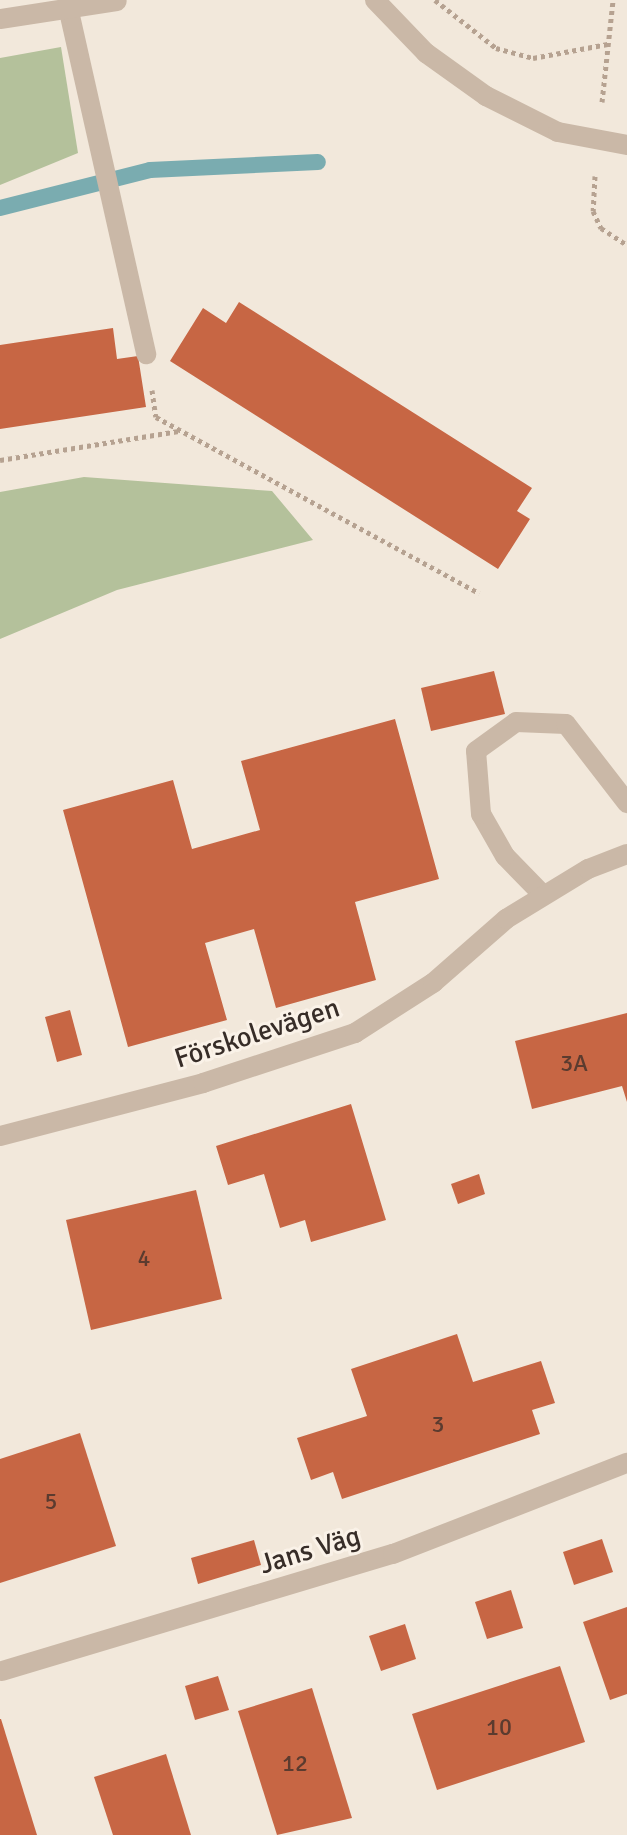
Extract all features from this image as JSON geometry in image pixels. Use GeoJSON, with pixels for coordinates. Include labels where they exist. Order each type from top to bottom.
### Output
{"type":"FeatureCollection","features":[{"type":"Feature","properties":{"kind":"street"},"geometry":{"type":"LineString","coordinates":[[0,19],[119,0]]}},
{"type":"Feature","properties":{"kind":"street"},"geometry":{"type":"LineString","coordinates":[[375,0],[426,53],[486,96],[558,132],[627,145]]}},
{"type":"Feature","properties":{"kind":"street"},"geometry":{"type":"LineString","coordinates":[[68,7],[146,354]]}},
{"type":"Feature","properties":{"kind":"street"},"geometry":{"type":"LineString","coordinates":[[543,895],[505,856],[481,814],[476,751],[516,722],[566,724],[627,803]]}},
{"type":"Feature","properties":{"kind":"street","name":"Förskolevägen"},"geometry":{"type":"LineString","coordinates":[[0,1136],[203,1083],[355,1033],[433,983],[543,895],[627,854]]}},
{"type":"Feature","properties":{"kind":"street","name":"Jans Väg"},"geometry":{"type":"LineString","coordinates":[[2,1671],[393,1554],[627,1463]]}},
{"type":"Feature","properties":{"kind":"path"},"geometry":{"type":"LineString","coordinates":[[435,0],[496,48],[533,58],[608,44]]}},
{"type":"Feature","properties":{"kind":"path"},"geometry":{"type":"LineString","coordinates":[[146,354],[156,417],[479,593]]}},
{"type":"Feature","properties":{"kind":"path"},"geometry":{"type":"LineString","coordinates":[[0,460],[180,431]]}},
{"type":"Feature","properties":{"kind":"green space"},"geometry":{"type":"Polygon","coordinates":[[[61,47],[78,153],[0,185],[0,58],[61,47]]]}},
{"type":"Feature","properties":{"kind":"green space"},"geometry":{"type":"Polygon","coordinates":[[[84,477],[272,491],[313,540],[117,590],[0,639],[0,492],[84,477]]]}},
{"type":"Feature","properties":{"kind":"building"},"geometry":{"type":"Polygon","coordinates":[[[239,302],[532,488],[517,511],[530,519],[498,569],[170,361],[203,308],[226,323],[239,302]]]}},
{"type":"Feature","properties":{"kind":"building"},"geometry":{"type":"Polygon","coordinates":[[[113,328],[117,359],[138,356],[146,407],[0,429],[0,345],[113,328]]]}},
{"type":"Feature","properties":{"kind":"building"},"geometry":{"type":"Polygon","coordinates":[[[494,671],[505,714],[431,731],[421,688],[494,671]]]}},
{"type":"Feature","properties":{"kind":"building"},"geometry":{"type":"Polygon","coordinates":[[[395,719],[439,879],[355,902],[376,980],[276,1008],[254,929],[205,943],[227,1020],[128,1047],[63,810],[173,780],[192,849],[260,830],[241,761],[395,719]]]}},
{"type":"Feature","properties":{"kind":"building"},"geometry":{"type":"Polygon","coordinates":[[[70,1010],[82,1055],[57,1062],[45,1017],[70,1010]]]}},
{"type":"Feature","properties":{"kind":"building"},"geometry":{"type":"Polygon","coordinates":[[[627,1013],[627,1102],[622,1086],[532,1109],[515,1041],[627,1013]]]}},
{"type":"Feature","properties":{"kind":"building"},"geometry":{"type":"Polygon","coordinates":[[[351,1104],[386,1220],[311,1242],[305,1220],[280,1228],[264,1174],[228,1185],[216,1146],[351,1104]]]}},
{"type":"Feature","properties":{"kind":"building"},"geometry":{"type":"Polygon","coordinates":[[[479,1174],[485,1194],[458,1204],[451,1184],[479,1174]]]}},
{"type":"Feature","properties":{"kind":"building"},"geometry":{"type":"Polygon","coordinates":[[[196,1190],[222,1299],[91,1330],[66,1220],[196,1190]]]}},
{"type":"Feature","properties":{"kind":"building"},"geometry":{"type":"Polygon","coordinates":[[[457,1334],[473,1382],[541,1361],[555,1403],[532,1410],[540,1434],[342,1499],[333,1472],[311,1480],[297,1438],[367,1416],[351,1369],[457,1334]]]}},
{"type":"Feature","properties":{"kind":"building"},"geometry":{"type":"Polygon","coordinates":[[[80,1433],[116,1546],[0,1583],[0,1459],[80,1433]]]}},
{"type":"Feature","properties":{"kind":"building"},"geometry":{"type":"Polygon","coordinates":[[[602,1539],[613,1572],[574,1585],[563,1552],[602,1539]]]}},
{"type":"Feature","properties":{"kind":"building"},"geometry":{"type":"Polygon","coordinates":[[[254,1540],[261,1565],[198,1584],[191,1558],[254,1540]]]}},
{"type":"Feature","properties":{"kind":"building"},"geometry":{"type":"Polygon","coordinates":[[[511,1590],[523,1628],[487,1639],[475,1602],[511,1590]]]}},
{"type":"Feature","properties":{"kind":"building"},"geometry":{"type":"Polygon","coordinates":[[[627,1607],[627,1694],[610,1700],[583,1622],[627,1607]]]}},
{"type":"Feature","properties":{"kind":"building"},"geometry":{"type":"Polygon","coordinates":[[[405,1624],[416,1659],[381,1671],[369,1636],[405,1624]]]}},
{"type":"Feature","properties":{"kind":"building"},"geometry":{"type":"Polygon","coordinates":[[[560,1666],[585,1742],[437,1790],[412,1714],[560,1666]]]}},
{"type":"Feature","properties":{"kind":"building"},"geometry":{"type":"Polygon","coordinates":[[[218,1676],[229,1710],[195,1720],[185,1686],[218,1676]]]}},
{"type":"Feature","properties":{"kind":"building"},"geometry":{"type":"Polygon","coordinates":[[[312,1688],[352,1818],[277,1835],[238,1711],[312,1688]]]}},
{"type":"Feature","properties":{"kind":"building"},"geometry":{"type":"Polygon","coordinates":[[[1,1719],[37,1835],[0,1835],[1,1719]]]}},
{"type":"Feature","properties":{"kind":"building"},"geometry":{"type":"Polygon","coordinates":[[[166,1754],[191,1835],[113,1835],[94,1777],[166,1754]]]}},
{"type":"Feature","properties":{"kind":"waterway"},"geometry":{"type":"LineString","coordinates":[[0,208],[150,170],[318,162]]}}]}
